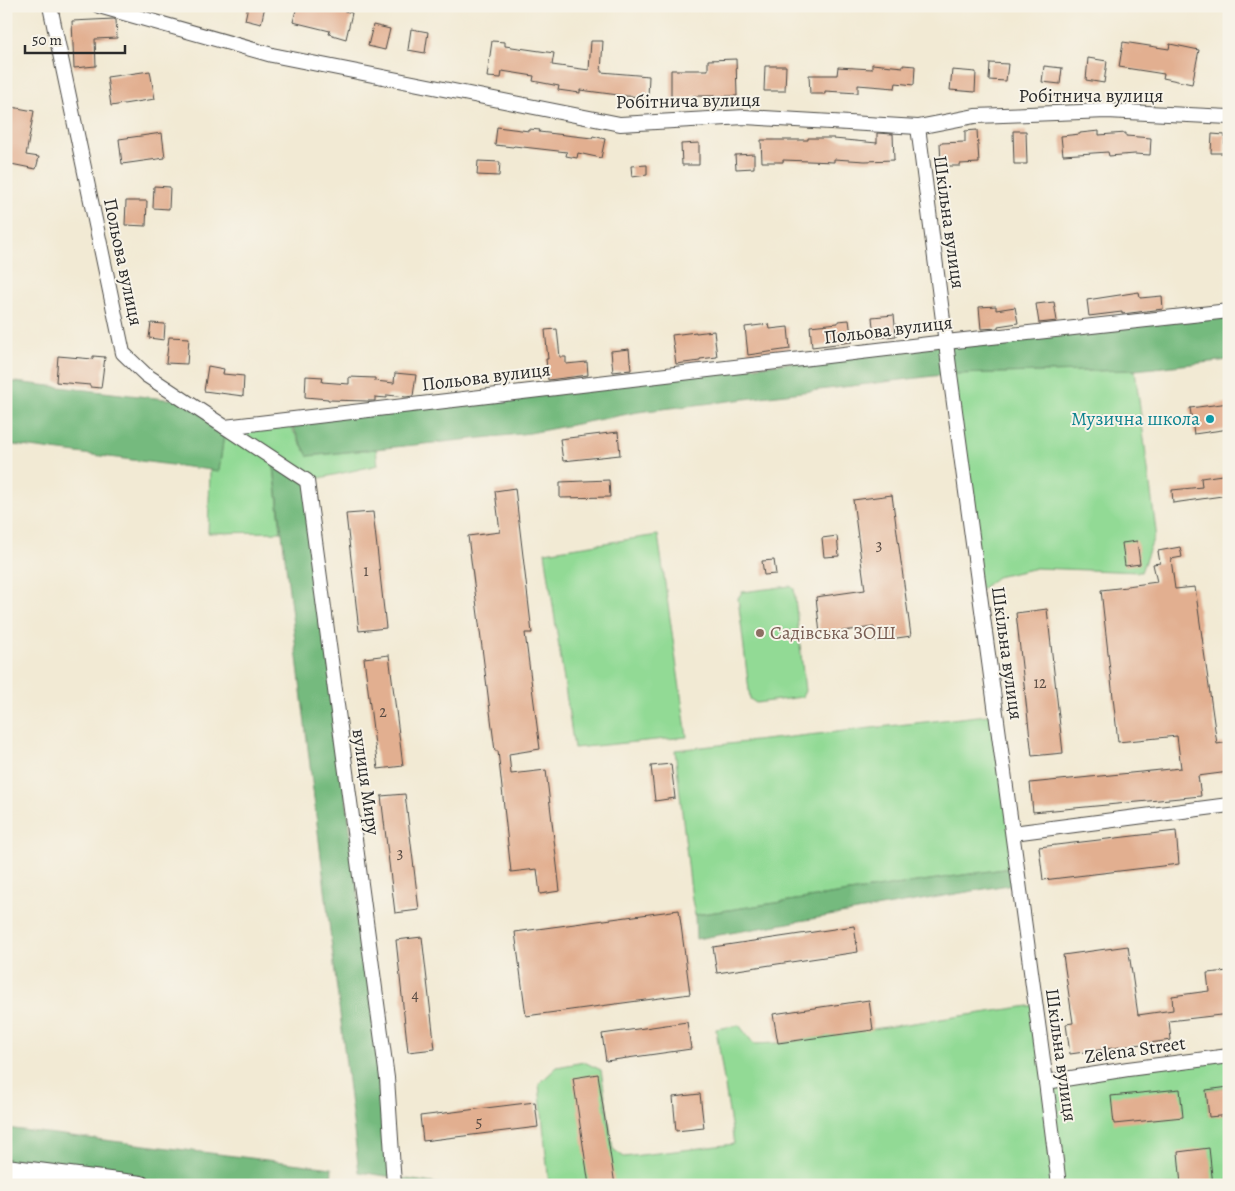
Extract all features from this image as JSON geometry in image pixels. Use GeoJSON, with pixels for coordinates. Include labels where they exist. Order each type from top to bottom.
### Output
{"type":"FeatureCollection","features":[{"type":"Feature","properties":{"kind":"street","name":"Польова вулиця"},"geometry":{"type":"LineString","coordinates":[[50,6],[123,353],[146,375],[225,427],[946,342],[1229,311]]}},
{"type":"Feature","properties":{"kind":"street","name":"Робітнича вулиця"},"geometry":{"type":"LineString","coordinates":[[99,6],[272,56],[620,124],[745,117],[918,127],[975,116],[1098,111],[1229,116]]}},
{"type":"Feature","properties":{"kind":"street","name":"Шкільна вулиця"},"geometry":{"type":"LineString","coordinates":[[918,127],[1059,1185]]}},
{"type":"Feature","properties":{"kind":"street","name":"вулиця Миру"},"geometry":{"type":"LineString","coordinates":[[225,427],[307,481],[387,1078],[394,1185]]}},
{"type":"Feature","properties":{"kind":"street"},"geometry":{"type":"LineString","coordinates":[[1013,833],[1229,805]]}},
{"type":"Feature","properties":{"kind":"street","name":"Zelena Street"},"geometry":{"type":"LineString","coordinates":[[1046,1082],[1229,1056]]}},
{"type":"Feature","properties":{"kind":"street"},"geometry":{"type":"LineString","coordinates":[[6,1168],[141,1185]]}},
{"type":"Feature","properties":{"kind":"green space"},"geometry":{"type":"Polygon","coordinates":[[[1229,312],[1229,360],[1135,370],[950,374],[638,412],[530,433],[308,456],[289,420],[1229,312]]]}},
{"type":"Feature","properties":{"kind":"green space"},"geometry":{"type":"Polygon","coordinates":[[[1135,370],[1156,531],[1141,572],[1036,568],[997,577],[980,590],[950,374],[1135,370]]]}},
{"type":"Feature","properties":{"kind":"green space"},"geometry":{"type":"Polygon","coordinates":[[[6,381],[165,399],[183,399],[225,427],[219,471],[6,444],[6,381]]]}},
{"type":"Feature","properties":{"kind":"green space"},"geometry":{"type":"Polygon","coordinates":[[[288,422],[308,456],[376,449],[378,465],[307,481],[273,459],[281,532],[208,533],[210,470],[219,470],[225,427],[288,422]]]}},
{"type":"Feature","properties":{"kind":"green space"},"geometry":{"type":"Polygon","coordinates":[[[273,458],[307,481],[393,1177],[359,1172],[273,458]]]}},
{"type":"Feature","properties":{"kind":"green space"},"geometry":{"type":"Polygon","coordinates":[[[658,535],[687,737],[574,748],[545,552],[658,535]]]}},
{"type":"Feature","properties":{"kind":"green space"},"geometry":{"type":"Polygon","coordinates":[[[790,586],[794,589],[805,691],[802,697],[756,703],[750,699],[738,598],[742,592],[790,586]]]}},
{"type":"Feature","properties":{"kind":"green space"},"geometry":{"type":"Polygon","coordinates":[[[996,714],[1017,867],[695,915],[675,750],[996,714]]]}},
{"type":"Feature","properties":{"kind":"green space"},"geometry":{"type":"Polygon","coordinates":[[[1017,867],[1019,883],[696,939],[695,915],[1017,867]]]}},
{"type":"Feature","properties":{"kind":"green space"},"geometry":{"type":"Polygon","coordinates":[[[1036,1005],[1046,1082],[1229,1056],[1229,1087],[1206,1090],[1209,1116],[1229,1115],[1229,1185],[549,1185],[539,1084],[557,1067],[584,1062],[601,1070],[613,1149],[624,1157],[734,1144],[716,1029],[739,1025],[754,1044],[778,1043],[1036,1005]]]}},
{"type":"Feature","properties":{"kind":"green space"},"geometry":{"type":"Polygon","coordinates":[[[6,1128],[332,1168],[331,1185],[146,1185],[6,1167],[6,1128]]]}},
{"type":"Feature","properties":{"kind":"green space"},"geometry":{"type":"Polygon","coordinates":[[[393,1177],[446,1185],[394,1185],[393,1177]]]}},
{"type":"Feature","properties":{"kind":"building"},"geometry":{"type":"Polygon","coordinates":[[[248,6],[265,6],[261,24],[245,20],[248,6]]]}},
{"type":"Feature","properties":{"kind":"building"},"geometry":{"type":"Polygon","coordinates":[[[297,6],[327,6],[352,13],[346,39],[329,34],[330,31],[293,22],[297,6]]]}},
{"type":"Feature","properties":{"kind":"building"},"geometry":{"type":"Polygon","coordinates":[[[116,20],[117,38],[95,39],[96,66],[74,68],[72,21],[116,20]]]}},
{"type":"Feature","properties":{"kind":"building"},"geometry":{"type":"Polygon","coordinates":[[[373,25],[390,29],[385,50],[368,46],[373,25]]]}},
{"type":"Feature","properties":{"kind":"building"},"geometry":{"type":"Polygon","coordinates":[[[411,29],[428,32],[425,53],[408,50],[411,29]]]}},
{"type":"Feature","properties":{"kind":"building"},"geometry":{"type":"Polygon","coordinates":[[[492,41],[505,42],[505,46],[554,53],[552,65],[589,70],[591,41],[603,41],[601,72],[649,76],[648,97],[580,90],[580,93],[558,90],[559,86],[533,81],[534,76],[502,71],[501,78],[487,77],[492,41]]]}},
{"type":"Feature","properties":{"kind":"building"},"geometry":{"type":"Polygon","coordinates":[[[1123,42],[1169,49],[1170,44],[1199,50],[1192,84],[1163,78],[1164,74],[1119,67],[1123,42]]]}},
{"type":"Feature","properties":{"kind":"building"},"geometry":{"type":"Polygon","coordinates":[[[1088,58],[1107,61],[1104,83],[1086,80],[1088,58]]]}},
{"type":"Feature","properties":{"kind":"building"},"geometry":{"type":"Polygon","coordinates":[[[736,59],[737,96],[693,96],[693,99],[671,99],[671,70],[708,70],[708,60],[736,59]]]}},
{"type":"Feature","properties":{"kind":"building"},"geometry":{"type":"Polygon","coordinates":[[[990,63],[1008,64],[1006,81],[989,80],[990,63]]]}},
{"type":"Feature","properties":{"kind":"building"},"geometry":{"type":"Polygon","coordinates":[[[872,64],[903,67],[903,65],[915,66],[914,85],[896,83],[895,88],[858,85],[858,93],[825,91],[825,94],[810,94],[809,75],[837,75],[838,67],[872,69],[872,64]]]}},
{"type":"Feature","properties":{"kind":"building"},"geometry":{"type":"Polygon","coordinates":[[[765,66],[786,66],[785,91],[764,91],[765,66]]]}},
{"type":"Feature","properties":{"kind":"building"},"geometry":{"type":"Polygon","coordinates":[[[1044,66],[1062,68],[1060,84],[1042,82],[1044,66]]]}},
{"type":"Feature","properties":{"kind":"building"},"geometry":{"type":"Polygon","coordinates":[[[952,70],[976,72],[975,92],[950,90],[952,70]]]}},
{"type":"Feature","properties":{"kind":"building"},"geometry":{"type":"Polygon","coordinates":[[[150,71],[155,99],[111,106],[107,77],[150,71]]]}},
{"type":"Feature","properties":{"kind":"building"},"geometry":{"type":"Polygon","coordinates":[[[6,106],[34,111],[26,155],[39,157],[36,169],[6,163],[6,106]]]}},
{"type":"Feature","properties":{"kind":"building"},"geometry":{"type":"Polygon","coordinates":[[[497,127],[529,131],[529,129],[540,130],[539,132],[592,138],[593,136],[605,139],[601,158],[578,153],[577,158],[566,156],[567,152],[495,145],[497,127]]]}},
{"type":"Feature","properties":{"kind":"building"},"geometry":{"type":"Polygon","coordinates":[[[977,130],[979,163],[941,166],[940,143],[965,142],[965,131],[977,130]]]}},
{"type":"Feature","properties":{"kind":"building"},"geometry":{"type":"Polygon","coordinates":[[[1013,131],[1026,131],[1027,164],[1014,164],[1013,131]]]}},
{"type":"Feature","properties":{"kind":"building"},"geometry":{"type":"Polygon","coordinates":[[[1099,131],[1099,135],[1126,133],[1126,136],[1151,138],[1150,155],[1109,156],[1108,152],[1063,155],[1061,136],[1099,131]]]}},
{"type":"Feature","properties":{"kind":"building"},"geometry":{"type":"Polygon","coordinates":[[[162,133],[165,158],[122,164],[119,139],[162,133]]]}},
{"type":"Feature","properties":{"kind":"building"},"geometry":{"type":"Polygon","coordinates":[[[877,133],[893,134],[894,160],[834,159],[834,162],[783,160],[783,162],[762,162],[761,140],[834,138],[877,143],[877,133]]]}},
{"type":"Feature","properties":{"kind":"building"},"geometry":{"type":"Polygon","coordinates":[[[1212,134],[1225,135],[1224,153],[1211,153],[1212,134]]]}},
{"type":"Feature","properties":{"kind":"building"},"geometry":{"type":"Polygon","coordinates":[[[699,143],[699,165],[682,165],[681,144],[699,143]]]}},
{"type":"Feature","properties":{"kind":"building"},"geometry":{"type":"Polygon","coordinates":[[[754,154],[754,168],[736,169],[735,155],[754,154]]]}},
{"type":"Feature","properties":{"kind":"building"},"geometry":{"type":"Polygon","coordinates":[[[478,161],[500,162],[499,176],[477,175],[478,161]]]}},
{"type":"Feature","properties":{"kind":"building"},"geometry":{"type":"Polygon","coordinates":[[[647,165],[647,175],[632,177],[631,166],[647,165]]]}},
{"type":"Feature","properties":{"kind":"building"},"geometry":{"type":"Polygon","coordinates":[[[154,186],[170,187],[169,209],[153,208],[154,186]]]}},
{"type":"Feature","properties":{"kind":"building"},"geometry":{"type":"Polygon","coordinates":[[[126,201],[147,201],[146,226],[125,225],[126,201]]]}},
{"type":"Feature","properties":{"kind":"building"},"geometry":{"type":"Polygon","coordinates":[[[1139,292],[1140,298],[1162,296],[1163,309],[1089,316],[1087,300],[1139,292]]]}},
{"type":"Feature","properties":{"kind":"building"},"geometry":{"type":"Polygon","coordinates":[[[1054,302],[1057,321],[1039,323],[1036,304],[1054,302]]]}},
{"type":"Feature","properties":{"kind":"building"},"geometry":{"type":"Polygon","coordinates":[[[996,306],[996,310],[1015,307],[1018,323],[998,326],[998,328],[981,329],[979,307],[996,306]]]}},
{"type":"Feature","properties":{"kind":"building"},"geometry":{"type":"Polygon","coordinates":[[[894,315],[896,336],[874,338],[872,317],[894,315]]]}},
{"type":"Feature","properties":{"kind":"building"},"geometry":{"type":"Polygon","coordinates":[[[849,320],[852,342],[812,347],[810,326],[849,320]]]}},
{"type":"Feature","properties":{"kind":"building"},"geometry":{"type":"Polygon","coordinates":[[[151,323],[165,324],[164,340],[149,338],[151,323]]]}},
{"type":"Feature","properties":{"kind":"building"},"geometry":{"type":"Polygon","coordinates":[[[769,324],[770,329],[788,327],[790,349],[748,355],[745,327],[769,324]]]}},
{"type":"Feature","properties":{"kind":"building"},"geometry":{"type":"Polygon","coordinates":[[[557,329],[560,357],[566,357],[566,364],[587,362],[588,375],[548,380],[545,330],[557,329]]]}},
{"type":"Feature","properties":{"kind":"building"},"geometry":{"type":"Polygon","coordinates":[[[714,331],[717,357],[676,364],[672,335],[714,331]]]}},
{"type":"Feature","properties":{"kind":"building"},"geometry":{"type":"Polygon","coordinates":[[[169,337],[189,338],[187,364],[166,363],[169,337]]]}},
{"type":"Feature","properties":{"kind":"building"},"geometry":{"type":"Polygon","coordinates":[[[629,349],[631,370],[613,372],[611,351],[629,349]]]}},
{"type":"Feature","properties":{"kind":"building"},"geometry":{"type":"Polygon","coordinates":[[[58,356],[93,359],[93,356],[105,357],[101,388],[90,387],[90,385],[56,382],[58,356]]]}},
{"type":"Feature","properties":{"kind":"building"},"geometry":{"type":"Polygon","coordinates":[[[208,366],[224,369],[223,374],[244,376],[243,396],[204,391],[208,366]]]}},
{"type":"Feature","properties":{"kind":"building"},"geometry":{"type":"Polygon","coordinates":[[[395,373],[416,375],[413,396],[387,395],[387,398],[375,397],[375,401],[328,400],[305,397],[306,376],[323,377],[322,382],[349,384],[349,377],[375,378],[375,381],[394,383],[395,373]]]}},
{"type":"Feature","properties":{"kind":"building","name":"Музична школа"},"geometry":{"type":"Polygon","coordinates":[[[1229,403],[1229,429],[1194,434],[1190,408],[1229,403]]]}},
{"type":"Feature","properties":{"kind":"building"},"geometry":{"type":"Polygon","coordinates":[[[618,432],[620,455],[563,461],[560,439],[618,432]]]}},
{"type":"Feature","properties":{"kind":"building"},"geometry":{"type":"Polygon","coordinates":[[[1229,474],[1229,495],[1173,503],[1172,490],[1202,487],[1201,478],[1229,474]]]}},
{"type":"Feature","properties":{"kind":"building"},"geometry":{"type":"Polygon","coordinates":[[[609,480],[610,497],[560,498],[560,482],[609,480]]]}},
{"type":"Feature","properties":{"kind":"building"},"geometry":{"type":"Polygon","coordinates":[[[515,488],[532,633],[525,633],[540,749],[509,754],[511,774],[546,770],[560,891],[540,894],[537,869],[511,872],[498,751],[495,751],[468,536],[500,532],[495,491],[515,488]]]}},
{"type":"Feature","properties":{"kind":"building"},"geometry":{"type":"Polygon","coordinates":[[[892,495],[911,636],[876,641],[874,627],[820,634],[816,597],[865,590],[853,500],[892,495]]]}},
{"type":"Feature","properties":{"kind":"building"},"geometry":{"type":"Polygon","coordinates":[[[373,512],[386,628],[359,631],[346,514],[373,512]]]}},
{"type":"Feature","properties":{"kind":"building"},"geometry":{"type":"Polygon","coordinates":[[[837,536],[839,556],[824,557],[822,538],[837,536]]]}},
{"type":"Feature","properties":{"kind":"building"},"geometry":{"type":"Polygon","coordinates":[[[1137,541],[1140,564],[1125,566],[1122,543],[1137,541]]]}},
{"type":"Feature","properties":{"kind":"building"},"geometry":{"type":"Polygon","coordinates":[[[1180,547],[1182,557],[1171,559],[1175,589],[1195,587],[1217,744],[1229,742],[1229,772],[1198,776],[1201,796],[1033,812],[1030,783],[1181,768],[1177,736],[1118,742],[1101,590],[1157,582],[1153,564],[1160,563],[1158,551],[1180,547]]]}},
{"type":"Feature","properties":{"kind":"building"},"geometry":{"type":"Polygon","coordinates":[[[774,560],[776,574],[764,575],[762,561],[774,560]]]}},
{"type":"Feature","properties":{"kind":"building"},"geometry":{"type":"Polygon","coordinates":[[[1047,609],[1063,753],[1032,756],[1016,613],[1047,609]]]}},
{"type":"Feature","properties":{"kind":"building"},"geometry":{"type":"Polygon","coordinates":[[[389,655],[403,766],[378,769],[364,658],[389,655]]]}},
{"type":"Feature","properties":{"kind":"building"},"geometry":{"type":"Polygon","coordinates":[[[671,764],[675,798],[655,801],[651,766],[671,764]]]}},
{"type":"Feature","properties":{"kind":"building"},"geometry":{"type":"Polygon","coordinates":[[[405,794],[419,910],[395,913],[381,796],[405,794]]]}},
{"type":"Feature","properties":{"kind":"building"},"geometry":{"type":"Polygon","coordinates":[[[1176,831],[1179,864],[1043,880],[1039,847],[1176,831]]]}},
{"type":"Feature","properties":{"kind":"building"},"geometry":{"type":"Polygon","coordinates":[[[679,910],[690,994],[526,1016],[515,932],[679,910]]]}},
{"type":"Feature","properties":{"kind":"building"},"geometry":{"type":"Polygon","coordinates":[[[854,926],[858,952],[717,973],[713,947],[854,926]]]}},
{"type":"Feature","properties":{"kind":"building"},"geometry":{"type":"Polygon","coordinates":[[[422,937],[435,1049],[408,1052],[396,940],[422,937]]]}},
{"type":"Feature","properties":{"kind":"building"},"geometry":{"type":"Polygon","coordinates":[[[1128,946],[1138,1015],[1173,1010],[1172,996],[1209,991],[1207,973],[1229,971],[1229,1014],[1169,1021],[1171,1040],[1070,1054],[1066,1024],[1073,1023],[1063,955],[1128,946]]]}},
{"type":"Feature","properties":{"kind":"building"},"geometry":{"type":"Polygon","coordinates":[[[869,1000],[873,1030],[778,1043],[773,1014],[869,1000]]]}},
{"type":"Feature","properties":{"kind":"building"},"geometry":{"type":"Polygon","coordinates":[[[687,1022],[691,1049],[606,1061],[602,1034],[687,1022]]]}},
{"type":"Feature","properties":{"kind":"building"},"geometry":{"type":"Polygon","coordinates":[[[598,1074],[615,1185],[589,1185],[573,1078],[598,1074]]]}},
{"type":"Feature","properties":{"kind":"building"},"geometry":{"type":"Polygon","coordinates":[[[1229,1087],[1229,1115],[1209,1117],[1206,1090],[1229,1087]]]}},
{"type":"Feature","properties":{"kind":"building"},"geometry":{"type":"Polygon","coordinates":[[[1180,1089],[1183,1117],[1114,1124],[1111,1096],[1180,1089]]]}},
{"type":"Feature","properties":{"kind":"building"},"geometry":{"type":"Polygon","coordinates":[[[700,1094],[704,1128],[676,1131],[673,1097],[700,1094]]]}},
{"type":"Feature","properties":{"kind":"building"},"geometry":{"type":"Polygon","coordinates":[[[535,1102],[538,1127],[423,1141],[420,1116],[535,1102]]]}},
{"type":"Feature","properties":{"kind":"building"},"geometry":{"type":"Polygon","coordinates":[[[1209,1148],[1213,1185],[1181,1185],[1178,1152],[1209,1148]]]}},
{"type":"Feature","properties":{"kind":"place","name":"Музична школа"},"geometry":{"type":"Point","coordinates":[1210,419]}},
{"type":"Feature","properties":{"kind":"place","name":"Садівська ЗОШ"},"geometry":{"type":"Point","coordinates":[760,633]}}]}
